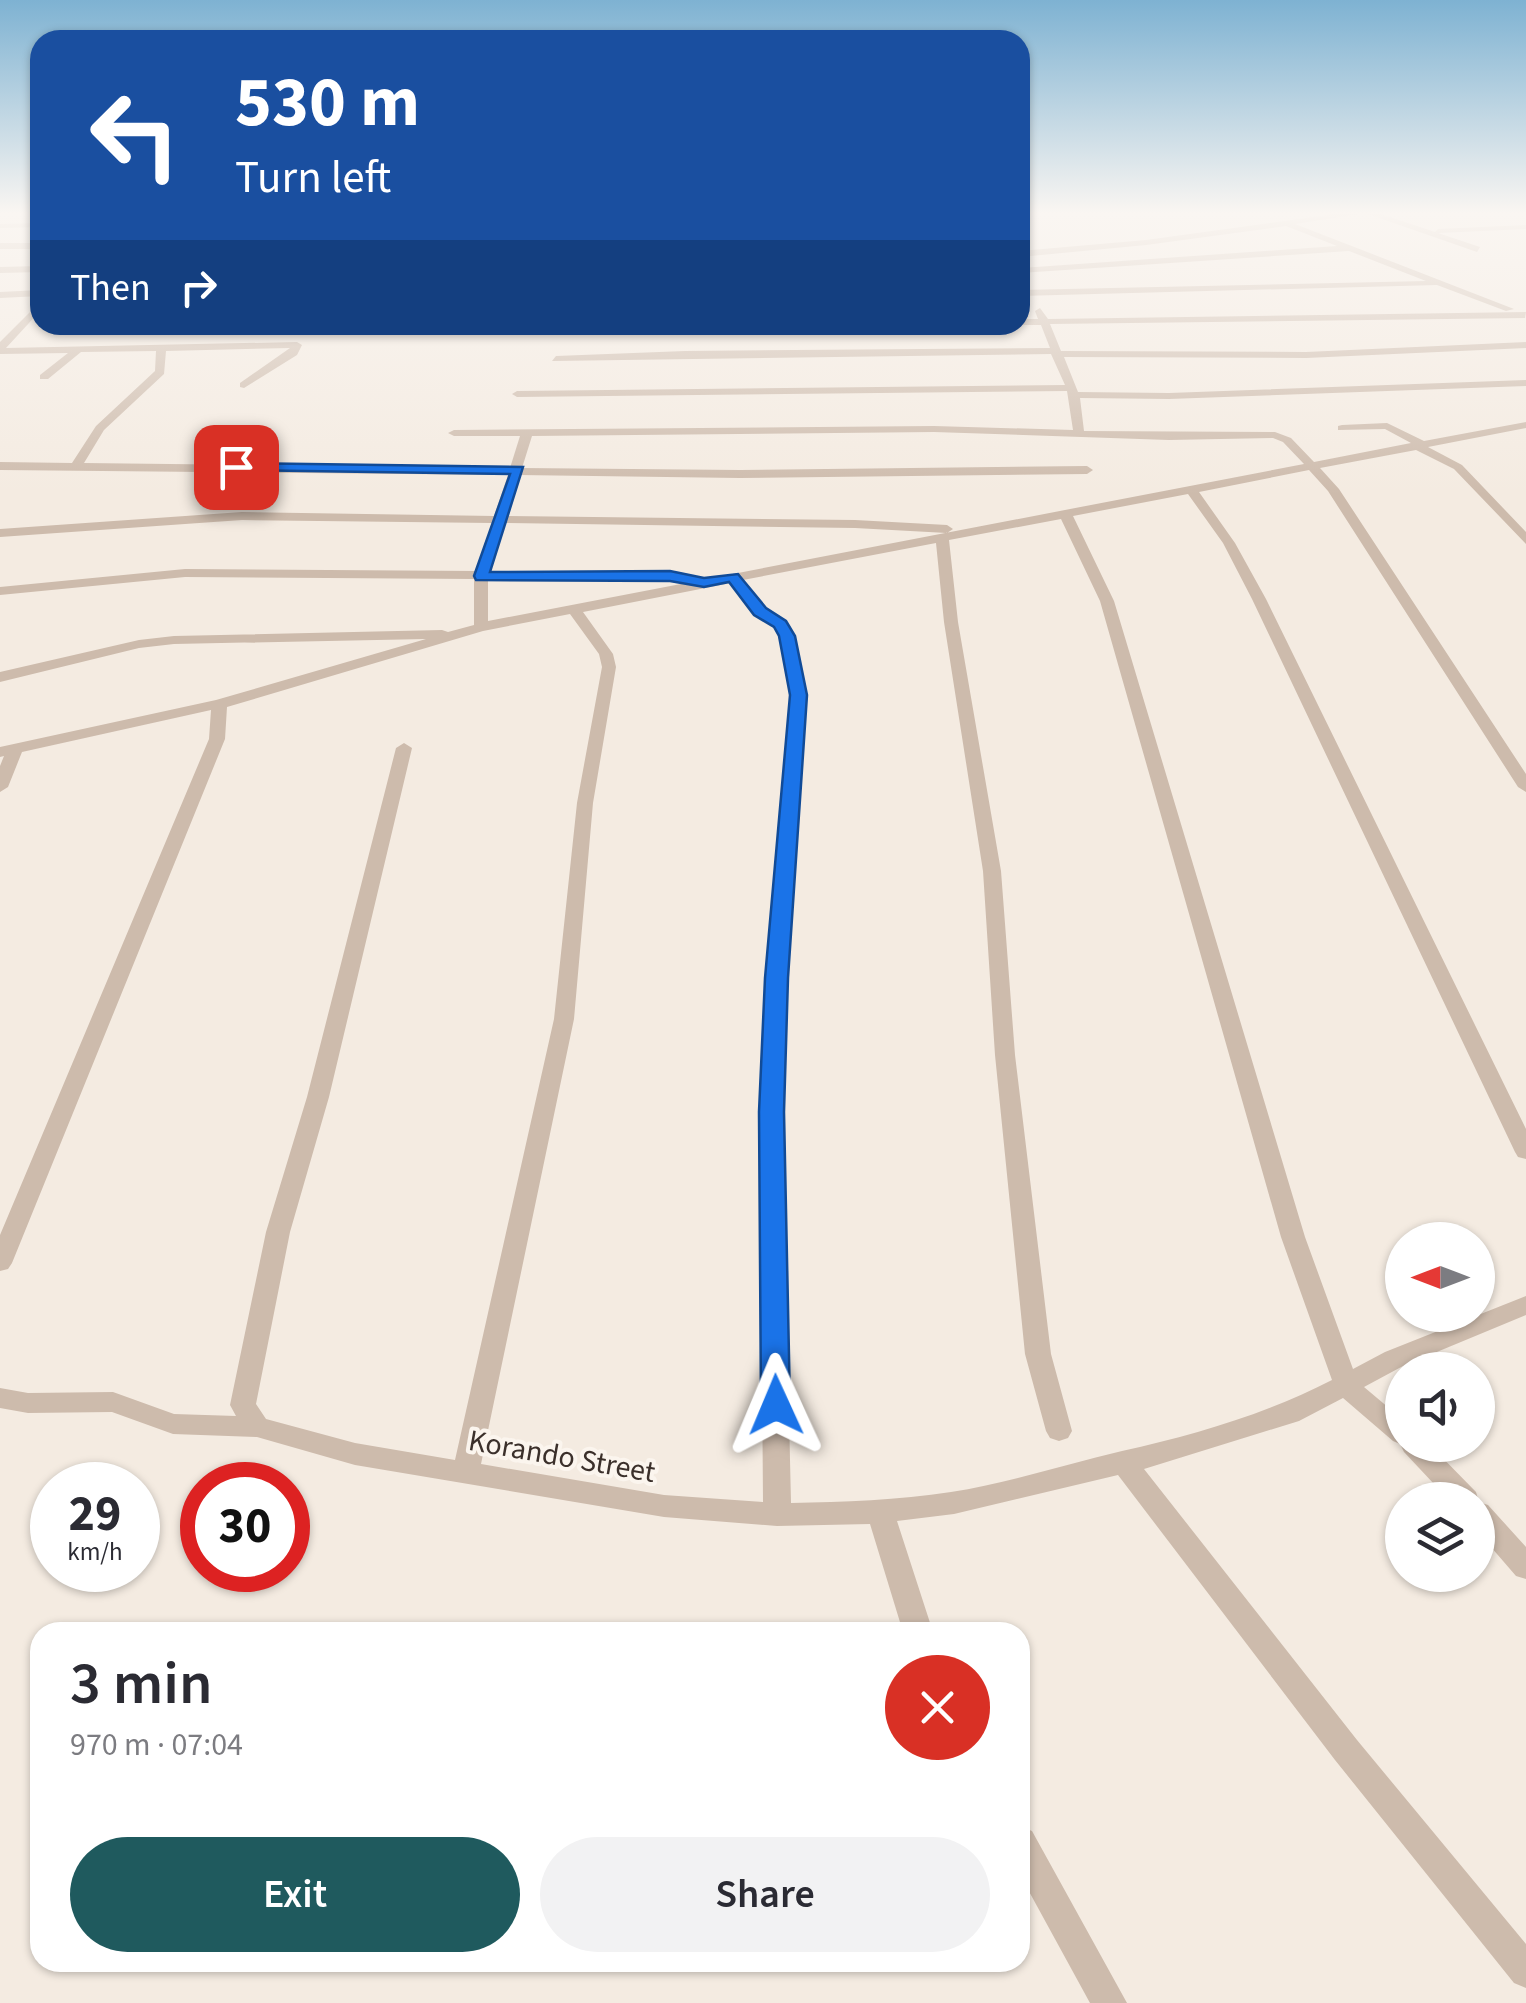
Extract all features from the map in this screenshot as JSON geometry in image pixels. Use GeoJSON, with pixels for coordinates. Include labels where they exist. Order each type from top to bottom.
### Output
{"type":"FeatureCollection","features":[{"type":"Feature","properties":{"kind":"street"},"geometry":{"type":"LineString","coordinates":[[1035,307],[1046,322],[1072,391],[1079,432]]}},
{"type":"Feature","properties":{"kind":"street"},"geometry":{"type":"LineString","coordinates":[[0,349],[30,315]]}},
{"type":"Feature","properties":{"kind":"street"},"geometry":{"type":"LineString","coordinates":[[1030,322],[1526,315]]}},
{"type":"Feature","properties":{"kind":"street"},"geometry":{"type":"LineString","coordinates":[[24,321],[30,321]]}},
{"type":"Feature","properties":{"kind":"street"},"geometry":{"type":"LineString","coordinates":[[556,359],[685,354],[1277,356],[1526,345]]}},
{"type":"Feature","properties":{"kind":"street"},"geometry":{"type":"LineString","coordinates":[[77,465],[100,428],[160,372],[161,346]]}},
{"type":"Feature","properties":{"kind":"street"},"geometry":{"type":"LineString","coordinates":[[0,349],[297,346],[293,353],[244,384]]}},
{"type":"Feature","properties":{"kind":"street"},"geometry":{"type":"LineString","coordinates":[[44,377],[80,348]]}},
{"type":"Feature","properties":{"kind":"street"},"geometry":{"type":"LineString","coordinates":[[517,394],[1072,391],[1168,396],[1526,383]]}},
{"type":"Feature","properties":{"kind":"street"},"geometry":{"type":"LineString","coordinates":[[0,787],[7,750],[219,704],[481,628],[1526,425]]}},
{"type":"Feature","properties":{"kind":"street"},"geometry":{"type":"LineString","coordinates":[[1342,428],[1387,426],[1458,466],[1526,540]]}},
{"type":"Feature","properties":{"kind":"street"},"geometry":{"type":"LineString","coordinates":[[454,433],[815,429],[1275,435],[1287,440],[1333,489],[1526,787]]}},
{"type":"Feature","properties":{"kind":"street"},"geometry":{"type":"LineString","coordinates":[[481,628],[481,576],[527,433]]}},
{"type":"Feature","properties":{"kind":"street"},"geometry":{"type":"LineString","coordinates":[[0,466],[896,474],[1086,470]]}},
{"type":"Feature","properties":{"kind":"street"},"geometry":{"type":"LineString","coordinates":[[1191,489],[1229,542],[1259,598],[1526,1152]]}},
{"type":"Feature","properties":{"kind":"street"},"geometry":{"type":"LineString","coordinates":[[1065,513],[1107,601],[1293,1237],[1347,1386],[1385,1419]]}},
{"type":"Feature","properties":{"kind":"street"},"geometry":{"type":"LineString","coordinates":[[0,533],[242,516],[901,524],[968,532]]}},
{"type":"Feature","properties":{"kind":"street"},"geometry":{"type":"LineString","coordinates":[[942,536],[951,622],[992,871],[1005,1055],[1038,1354],[1059,1431]]}},
{"type":"Feature","properties":{"kind":"street"},"geometry":{"type":"LineString","coordinates":[[0,592],[185,574],[670,576],[704,582]]}},
{"type":"Feature","properties":{"kind":"street"},"geometry":{"type":"LineString","coordinates":[[732,577],[760,612],[780,624],[787,636],[798,695],[776,978],[771,1112],[777,1516]]}},
{"type":"Feature","properties":{"kind":"street"},"geometry":{"type":"LineString","coordinates":[[466,1472],[564,1019],[584,803],[609,668],[606,654],[573,608]]}},
{"type":"Feature","properties":{"kind":"street"},"geometry":{"type":"LineString","coordinates":[[0,677],[139,644],[174,640],[459,634]]}},
{"type":"Feature","properties":{"kind":"street"},"geometry":{"type":"LineString","coordinates":[[0,1263],[217,740],[219,704]]}},
{"type":"Feature","properties":{"kind":"street"},"geometry":{"type":"LineString","coordinates":[[257,1427],[243,1405],[266,1289],[404,748]]}},
{"type":"Feature","properties":{"kind":"street","name":"Korando Street"},"geometry":{"type":"LineString","coordinates":[[0,1398],[28,1403],[113,1402],[173,1424],[257,1427],[355,1454],[664,1506],[777,1516],[880,1512],[954,1503],[1123,1462],[1290,1414],[1394,1358],[1526,1305]]}},
{"type":"Feature","properties":{"kind":"street"},"geometry":{"type":"LineString","coordinates":[[1123,1462],[1346,1750],[1526,1971]]}},
{"type":"Feature","properties":{"kind":"street"},"geometry":{"type":"LineString","coordinates":[[1429,1462],[1449,1482]]}},
{"type":"Feature","properties":{"kind":"street"},"geometry":{"type":"LineString","coordinates":[[880,1512],[915,1622]]}},
{"type":"Feature","properties":{"kind":"street"},"geometry":{"type":"LineString","coordinates":[[1495,1531],[1526,1567]]}},
{"type":"Feature","properties":{"kind":"street"},"geometry":{"type":"LineString","coordinates":[[1030,1860],[1109,2003]]}},
{"type":"Feature","properties":{"kind":"route"},"geometry":{"type":"LineString","coordinates":[[236,467],[518,470],[481,576],[670,576],[704,582],[732,577],[760,612],[780,624],[787,636],[798,695],[776,978],[771,1112],[776,1405]]}}]}
